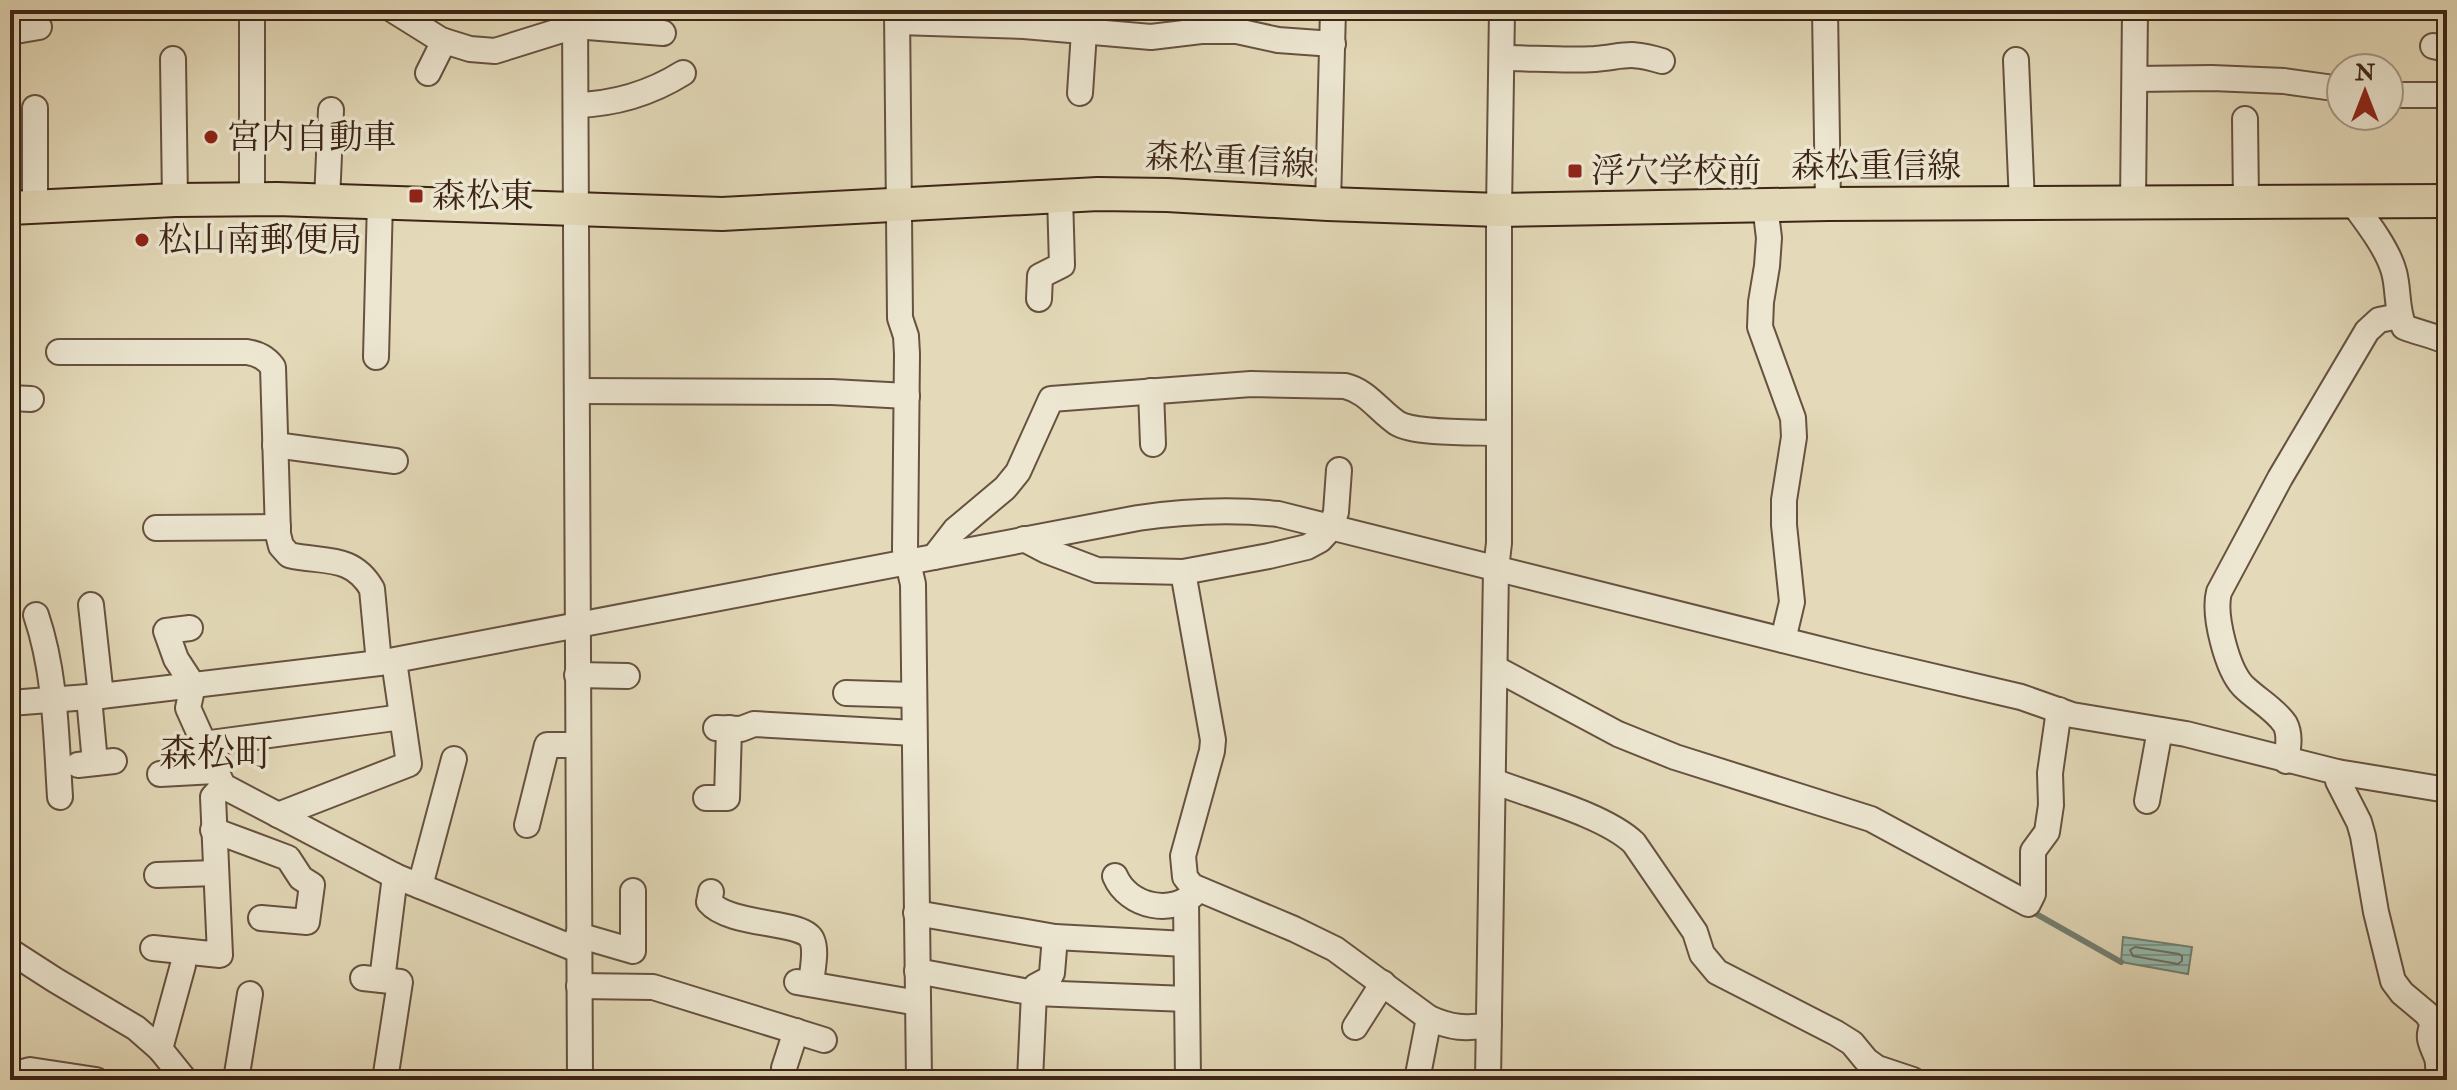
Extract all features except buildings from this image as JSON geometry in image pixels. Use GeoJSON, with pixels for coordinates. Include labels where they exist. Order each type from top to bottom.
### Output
{"type":"FeatureCollection","features":[{"type":"Feature","properties":{"kind":"main road","name":"森松重信線"},"geometry":{"type":"LineString","coordinates":[[22,207],[252,199],[722,214],[1060,196],[1167,195],[1499,210],[1828,204],[2447,201]]}},
{"type":"Feature","properties":{"kind":"street"},"geometry":{"type":"LineString","coordinates":[[252,10],[252,199]]}},
{"type":"Feature","properties":{"kind":"street"},"geometry":{"type":"LineString","coordinates":[[393,10],[444,41],[470,49],[495,51],[575,18],[663,33]]}},
{"type":"Feature","properties":{"kind":"street"},"geometry":{"type":"LineString","coordinates":[[1328,204],[1333,10]]}},
{"type":"Feature","properties":{"kind":"street"},"geometry":{"type":"LineString","coordinates":[[1488,1080],[1496,569],[1499,543],[1502,10]]}},
{"type":"Feature","properties":{"kind":"street"},"geometry":{"type":"LineString","coordinates":[[1825,10],[1828,204]]}},
{"type":"Feature","properties":{"kind":"street"},"geometry":{"type":"LineString","coordinates":[[2133,203],[2135,10]]}},
{"type":"Feature","properties":{"kind":"street"},"geometry":{"type":"LineString","coordinates":[[919,1080],[913,584],[905,550],[907,354],[906,336],[900,318],[897,16],[1045,19],[1084,32],[1151,37],[1201,31],[1237,31],[1278,40],[1333,44]]}},
{"type":"Feature","properties":{"kind":"street"},"geometry":{"type":"LineString","coordinates":[[575,18],[580,1080]]}},
{"type":"Feature","properties":{"kind":"street"},"geometry":{"type":"LineString","coordinates":[[10,32],[39,27]]}},
{"type":"Feature","properties":{"kind":"street"},"geometry":{"type":"LineString","coordinates":[[1080,93],[1084,32]]}},
{"type":"Feature","properties":{"kind":"street"},"geometry":{"type":"LineString","coordinates":[[428,73],[444,41]]}},
{"type":"Feature","properties":{"kind":"street"},"geometry":{"type":"LineString","coordinates":[[1502,58],[1596,59],[1623,54],[1662,61]]}},
{"type":"Feature","properties":{"kind":"street"},"geometry":{"type":"LineString","coordinates":[[173,59],[175,200]]}},
{"type":"Feature","properties":{"kind":"street"},"geometry":{"type":"LineString","coordinates":[[2016,60],[2022,204]]}},
{"type":"Feature","properties":{"kind":"street"},"geometry":{"type":"LineString","coordinates":[[2135,79],[2212,78],[2285,69],[2325,83]]}},
{"type":"Feature","properties":{"kind":"street"},"geometry":{"type":"LineString","coordinates":[[576,105],[597,105],[626,98],[662,86],[683,73]]}},
{"type":"Feature","properties":{"kind":"street"},"geometry":{"type":"LineString","coordinates":[[2405,95],[2447,95]]}},
{"type":"Feature","properties":{"kind":"street"},"geometry":{"type":"LineString","coordinates":[[22,207],[35,108]]}},
{"type":"Feature","properties":{"kind":"street"},"geometry":{"type":"LineString","coordinates":[[327,200],[331,110]]}},
{"type":"Feature","properties":{"kind":"street"},"geometry":{"type":"LineString","coordinates":[[2245,119],[2246,202]]}},
{"type":"Feature","properties":{"kind":"street"},"geometry":{"type":"LineString","coordinates":[[1039,299],[1040,276],[1062,265],[1060,196]]}},
{"type":"Feature","properties":{"kind":"street"},"geometry":{"type":"LineString","coordinates":[[376,357],[380,201]]}},
{"type":"Feature","properties":{"kind":"street"},"geometry":{"type":"LineString","coordinates":[[2352,202],[2371,228],[2394,271],[2399,316],[2404,327],[2447,342]]}},
{"type":"Feature","properties":{"kind":"street"},"geometry":{"type":"LineString","coordinates":[[1765,205],[1769,238],[1760,327],[1793,418],[1794,437],[1784,500],[1792,602],[1783,640]]}},
{"type":"Feature","properties":{"kind":"street"},"geometry":{"type":"LineString","coordinates":[[2286,761],[2289,746],[2285,725],[2235,676],[2216,603],[2287,465],[2367,331],[2379,320],[2399,316]]}},
{"type":"Feature","properties":{"kind":"street"},"geometry":{"type":"LineString","coordinates":[[59,352],[256,353],[273,367],[281,546],[289,555],[341,563],[356,569],[366,579],[372,589],[402,717],[409,764],[417,770],[451,768],[420,886]]}},
{"type":"Feature","properties":{"kind":"street"},"geometry":{"type":"LineString","coordinates":[[934,557],[955,530],[1005,488],[1018,472],[1051,399],[1251,384],[1345,386],[1356,389],[1399,425],[1499,433]]}},
{"type":"Feature","properties":{"kind":"street"},"geometry":{"type":"LineString","coordinates":[[577,391],[832,392],[907,396]]}},
{"type":"Feature","properties":{"kind":"street"},"geometry":{"type":"LineString","coordinates":[[1151,391],[1153,444]]}},
{"type":"Feature","properties":{"kind":"street"},"geometry":{"type":"LineString","coordinates":[[275,445],[395,461]]}},
{"type":"Feature","properties":{"kind":"street"},"geometry":{"type":"LineString","coordinates":[[1024,539],[1097,570],[1183,572],[1307,547],[1320,540],[1331,528],[1336,512],[1339,470]]}},
{"type":"Feature","properties":{"kind":"street"},"geometry":{"type":"LineString","coordinates":[[10,703],[387,662],[1138,518],[1208,510],[1244,511],[1278,514],[2021,697],[2072,715],[2186,734],[2337,772],[2447,790]]}},
{"type":"Feature","properties":{"kind":"street"},"geometry":{"type":"LineString","coordinates":[[156,529],[278,527]]}},
{"type":"Feature","properties":{"kind":"street"},"geometry":{"type":"LineString","coordinates":[[1183,572],[1213,740],[1183,856],[1185,877],[1192,886],[1186,944],[1188,1080]]}},
{"type":"Feature","properties":{"kind":"street"},"geometry":{"type":"LineString","coordinates":[[91,605],[96,763]]}},
{"type":"Feature","properties":{"kind":"street"},"geometry":{"type":"LineString","coordinates":[[36,615],[47,646],[60,797]]}},
{"type":"Feature","properties":{"kind":"street"},"geometry":{"type":"LineString","coordinates":[[153,948],[220,955],[213,830],[213,797],[219,778],[188,708],[193,685],[176,659],[166,631],[190,628]]}},
{"type":"Feature","properties":{"kind":"street"},"geometry":{"type":"LineString","coordinates":[[1495,668],[1646,746],[1871,819],[2028,904],[2033,894],[2033,851],[2047,832],[2051,805],[2050,773],[2059,710]]}},
{"type":"Feature","properties":{"kind":"street"},"geometry":{"type":"LineString","coordinates":[[577,675],[627,676]]}},
{"type":"Feature","properties":{"kind":"street"},"geometry":{"type":"LineString","coordinates":[[846,693],[914,695]]}},
{"type":"Feature","properties":{"kind":"street"},"geometry":{"type":"LineString","coordinates":[[203,744],[402,717]]}},
{"type":"Feature","properties":{"kind":"street"},"geometry":{"type":"LineString","coordinates":[[706,798],[727,798],[722,728],[741,729],[754,724],[799,718],[914,733]]}},
{"type":"Feature","properties":{"kind":"street"},"geometry":{"type":"LineString","coordinates":[[2147,801],[2160,730]]}},
{"type":"Feature","properties":{"kind":"street"},"geometry":{"type":"LineString","coordinates":[[527,825],[547,745],[577,745]]}},
{"type":"Feature","properties":{"kind":"street"},"geometry":{"type":"LineString","coordinates":[[278,815],[409,764]]}},
{"type":"Feature","properties":{"kind":"street"},"geometry":{"type":"LineString","coordinates":[[2337,772],[2338,781],[2363,836],[2376,912],[2393,981],[2427,1014],[2433,1024],[2429,1042],[2436,1057],[2438,1080]]}},
{"type":"Feature","properties":{"kind":"street"},"geometry":{"type":"LineString","coordinates":[[160,774],[219,778],[278,815],[395,876],[578,943],[633,951],[633,891]]}},
{"type":"Feature","properties":{"kind":"street"},"geometry":{"type":"LineString","coordinates":[[1493,781],[1605,823],[1626,835],[1695,932],[1702,954],[1717,972],[1836,1033],[1852,1043],[1877,1068],[1913,1080]]}},
{"type":"Feature","properties":{"kind":"street"},"geometry":{"type":"LineString","coordinates":[[213,830],[291,852],[301,878],[312,885],[307,922],[261,918]]}},
{"type":"Feature","properties":{"kind":"street"},"geometry":{"type":"LineString","coordinates":[[157,875],[215,873]]}},
{"type":"Feature","properties":{"kind":"street"},"geometry":{"type":"LineString","coordinates":[[385,1080],[404,1019],[400,982],[373,979],[395,876]]}},
{"type":"Feature","properties":{"kind":"street"},"geometry":{"type":"LineString","coordinates":[[1115,876],[1119,886],[1141,903],[1154,906],[1174,904],[1192,895],[1294,929],[1335,949],[1429,1018],[1447,1026],[1466,1029],[1489,1025]]}},
{"type":"Feature","properties":{"kind":"street"},"geometry":{"type":"LineString","coordinates":[[711,892],[709,902],[725,914],[798,929],[810,935],[814,944],[804,983],[918,1003]]}},
{"type":"Feature","properties":{"kind":"street"},"geometry":{"type":"LineString","coordinates":[[916,913],[1055,937],[1186,944]]}},
{"type":"Feature","properties":{"kind":"street"},"geometry":{"type":"LineString","coordinates":[[1030,1080],[1034,993],[1036,986],[1049,979],[1052,973],[1055,937]]}},
{"type":"Feature","properties":{"kind":"street"},"geometry":{"type":"LineString","coordinates":[[10,951],[136,1028],[160,1049],[185,1080]]}},
{"type":"Feature","properties":{"kind":"street"},"geometry":{"type":"LineString","coordinates":[[160,1049],[183,965]]}},
{"type":"Feature","properties":{"kind":"street"},"geometry":{"type":"LineString","coordinates":[[917,971],[1034,993],[1187,999]]}},
{"type":"Feature","properties":{"kind":"street"},"geometry":{"type":"LineString","coordinates":[[1355,1027],[1383,983]]}},
{"type":"Feature","properties":{"kind":"street"},"geometry":{"type":"LineString","coordinates":[[579,986],[653,987],[824,1040]]}},
{"type":"Feature","properties":{"kind":"street"},"geometry":{"type":"LineString","coordinates":[[236,1080],[250,994]]}},
{"type":"Feature","properties":{"kind":"street"},"geometry":{"type":"LineString","coordinates":[[1417,1080],[1429,1018]]}},
{"type":"Feature","properties":{"kind":"street"},"geometry":{"type":"LineString","coordinates":[[784,1068],[796,1031]]}},
{"type":"Feature","properties":{"kind":"street"},"geometry":{"type":"LineString","coordinates":[[15,1080],[19,1073],[30,1070],[96,1080]]}},
{"type":"Feature","properties":{"kind":"water"},"geometry":{"type":"Polygon","coordinates":[[[2123,937],[2192,947],[2188,974],[2121,962],[2123,937]]]}},
{"type":"Feature","properties":{"kind":"waterway"},"geometry":{"type":"LineString","coordinates":[[2033,912],[2121,962]]}},
{"type":"Feature","properties":{"kind":"place","name":"宮内自動車"},"geometry":{"type":"Point","coordinates":[211,137]}},
{"type":"Feature","properties":{"kind":"place","name":"浮穴学校前"},"geometry":{"type":"Point","coordinates":[1575,171]}},
{"type":"Feature","properties":{"kind":"place","name":"森松東"},"geometry":{"type":"Point","coordinates":[416,196]}},
{"type":"Feature","properties":{"kind":"place","name":"松山南郵便局"},"geometry":{"type":"Point","coordinates":[142,240]}},
{"type":"Feature","properties":{"kind":"district","name":"森松町"},"geometry":{"type":"Point","coordinates":[216,754]}}]}
